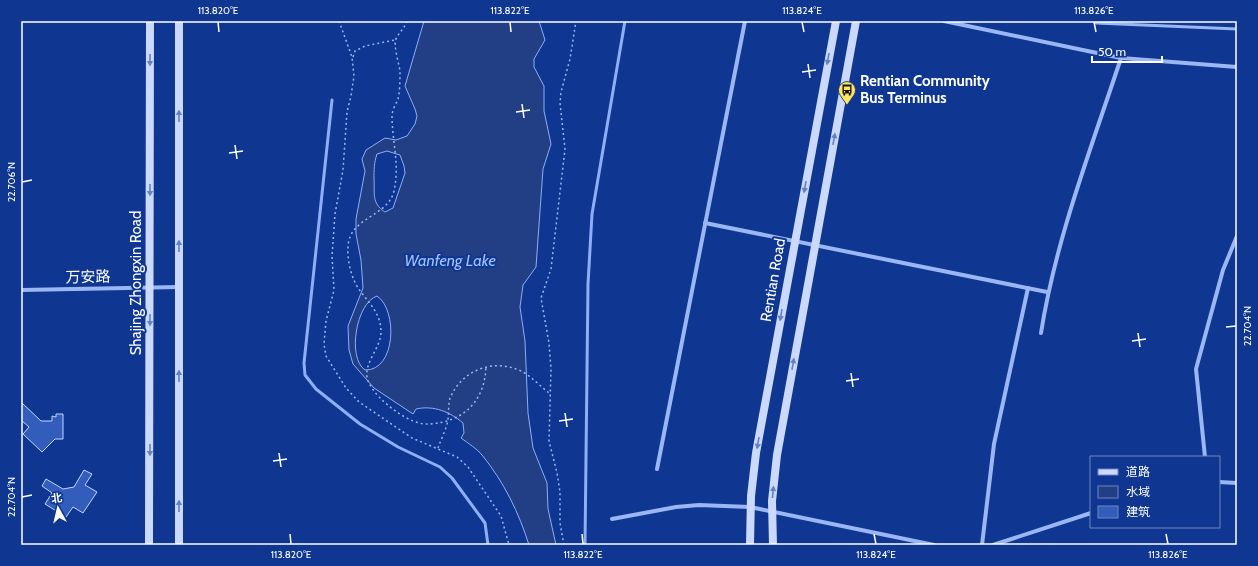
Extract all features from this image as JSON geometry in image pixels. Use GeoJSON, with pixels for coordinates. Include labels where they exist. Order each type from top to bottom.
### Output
{"type":"FeatureCollection","features":[{"type":"Feature","properties":{"kind":"street","name":"Shajing Zhongxin Road"},"geometry":{"type":"LineString","coordinates":[[150,21],[150,545]]}},
{"type":"Feature","properties":{"kind":"street"},"geometry":{"type":"LineString","coordinates":[[179,545],[180,21]]}},
{"type":"Feature","properties":{"kind":"street"},"geometry":{"type":"LineString","coordinates":[[657,469],[745,21]]}},
{"type":"Feature","properties":{"kind":"street","name":"Rentian Road"},"geometry":{"type":"LineString","coordinates":[[750,545],[750,507],[757,446],[836,21]]}},
{"type":"Feature","properties":{"kind":"street"},"geometry":{"type":"LineString","coordinates":[[773,545],[772,511],[779,439],[856,21]]}},
{"type":"Feature","properties":{"kind":"street"},"geometry":{"type":"LineString","coordinates":[[944,21],[1121,58],[1237,67]]}},
{"type":"Feature","properties":{"kind":"street"},"geometry":{"type":"LineString","coordinates":[[1041,333],[1047,292],[1061,236],[1121,58]]}},
{"type":"Feature","properties":{"kind":"street"},"geometry":{"type":"LineString","coordinates":[[705,224],[1047,292]]}},
{"type":"Feature","properties":{"kind":"street"},"geometry":{"type":"LineString","coordinates":[[1205,456],[1196,369],[1223,270],[1237,236]]}},
{"type":"Feature","properties":{"kind":"street","name":"万安路"},"geometry":{"type":"LineString","coordinates":[[21,290],[179,287]]}},
{"type":"Feature","properties":{"kind":"street"},"geometry":{"type":"LineString","coordinates":[[982,545],[994,444],[1028,288]]}},
{"type":"Feature","properties":{"kind":"street"},"geometry":{"type":"LineString","coordinates":[[1220,482],[1237,483]]}},
{"type":"Feature","properties":{"kind":"street"},"geometry":{"type":"LineString","coordinates":[[612,519],[676,507],[699,505],[750,507],[934,545]]}},
{"type":"Feature","properties":{"kind":"street"},"geometry":{"type":"LineString","coordinates":[[993,545],[1090,513]]}},
{"type":"Feature","properties":{"kind":"lane"},"geometry":{"type":"LineString","coordinates":[[1096,21],[1096,23],[1237,29]]}},
{"type":"Feature","properties":{"kind":"lane"},"geometry":{"type":"LineString","coordinates":[[1169,26],[1170,21]]}},
{"type":"Feature","properties":{"kind":"path"},"geometry":{"type":"LineString","coordinates":[[339,21],[352,57],[354,76],[352,96],[347,112],[343,170],[333,242],[334,290],[326,321],[324,344],[326,356],[346,388],[359,402],[412,438],[457,457],[468,468],[501,516],[510,545]]}},
{"type":"Feature","properties":{"kind":"path"},"geometry":{"type":"LineString","coordinates":[[407,21],[395,40],[400,83],[398,97],[392,114],[397,164],[394,191],[391,199],[383,208],[364,220],[350,235],[348,258],[356,283],[378,316],[380,326],[380,341],[368,365],[368,382],[378,396],[392,408],[409,418],[429,424],[454,419],[469,410],[480,397],[485,381],[486,366]]}},
{"type":"Feature","properties":{"kind":"path"},"geometry":{"type":"LineString","coordinates":[[564,545],[560,523],[560,492],[549,441],[549,343],[541,298],[551,269],[565,150],[560,97],[576,21]]}},
{"type":"Feature","properties":{"kind":"path"},"geometry":{"type":"LineString","coordinates":[[352,57],[355,51],[365,46],[395,40]]}},
{"type":"Feature","properties":{"kind":"path"},"geometry":{"type":"LineString","coordinates":[[438,448],[448,420],[450,400],[455,389],[463,379],[474,371],[486,366],[498,365],[511,367],[522,372],[550,394]]}},
{"type":"Feature","properties":{"kind":"water","name":"Wanfeng Lake"},"geometry":{"type":"Polygon","coordinates":[[[424,21],[539,21],[545,40],[534,59],[534,67],[544,86],[544,111],[551,144],[543,169],[536,267],[523,285],[520,307],[525,341],[528,413],[533,448],[547,483],[548,509],[556,545],[529,545],[521,521],[504,487],[490,465],[480,453],[461,438],[464,433],[463,423],[441,410],[429,408],[416,409],[413,414],[374,388],[353,364],[349,350],[348,326],[363,288],[361,260],[356,234],[356,219],[365,171],[362,159],[366,150],[385,138],[396,140],[407,136],[415,124],[417,116],[405,86],[424,21]],[[387,151],[377,154],[374,173],[374,193],[376,201],[385,212],[393,208],[405,173],[400,155],[387,151]],[[377,296],[370,301],[364,309],[359,319],[356,331],[356,354],[359,364],[365,370],[375,368],[383,361],[388,351],[390,339],[391,326],[388,314],[384,303],[377,296]]]}},
{"type":"Feature","properties":{"kind":"building"},"geometry":{"type":"Polygon","coordinates":[[[21,402],[41,421],[52,421],[52,416],[56,417],[56,414],[63,414],[63,439],[55,439],[42,452],[23,434],[29,427],[21,420],[21,402]]]}},
{"type":"Feature","properties":{"kind":"building"},"geometry":{"type":"Polygon","coordinates":[[[84,470],[92,474],[85,485],[97,492],[83,513],[73,507],[66,517],[45,504],[52,493],[42,486],[46,479],[63,489],[74,487],[84,470]]]}},
{"type":"Feature","properties":{"kind":"waterway"},"geometry":{"type":"LineString","coordinates":[[585,545],[588,284],[592,214],[625,21]]}},
{"type":"Feature","properties":{"kind":"waterway"},"geometry":{"type":"LineString","coordinates":[[332,100],[304,363],[305,375],[316,389],[360,424],[398,447],[440,467],[452,478],[485,523],[488,545]]}},
{"type":"Feature","properties":{"kind":"place","name":"Rentian Community Bus Terminus"},"geometry":{"type":"Point","coordinates":[847,105]}}]}
